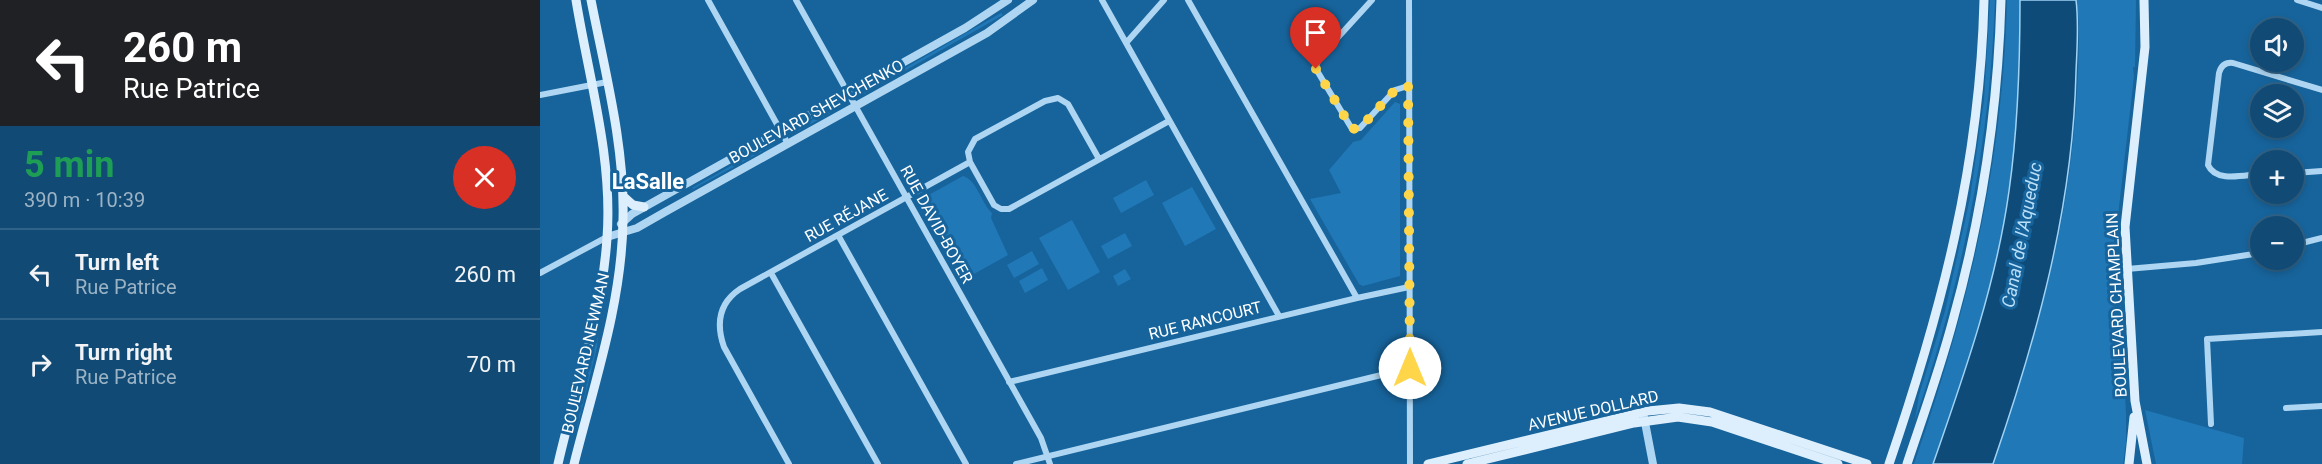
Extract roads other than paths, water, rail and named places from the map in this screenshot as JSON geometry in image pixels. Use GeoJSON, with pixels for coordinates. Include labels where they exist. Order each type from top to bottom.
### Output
{"type":"FeatureCollection","features":[{"type":"Feature","properties":{"kind":"main road","name":"BOULEVARD NEWMAN"},"geometry":{"type":"LineString","coordinates":[[558,464],[594,328],[608,237],[605,163],[576,0]]}},
{"type":"Feature","properties":{"kind":"main road","name":"BOULEVARD NEWMAN"},"geometry":{"type":"LineString","coordinates":[[573,464],[613,311],[623,232],[619,149],[591,0]]}},
{"type":"Feature","properties":{"kind":"main road"},"geometry":{"type":"LineString","coordinates":[[1889,464],[1931,336],[1958,230],[1976,113],[1984,0]]}},
{"type":"Feature","properties":{"kind":"main road"},"geometry":{"type":"LineString","coordinates":[[1907,464],[1944,354],[1976,228],[1993,120],[2001,0]]}},
{"type":"Feature","properties":{"kind":"main road","name":"BOULEVARD CHAMPLAIN"},"geometry":{"type":"LineString","coordinates":[[2144,0],[2145,47],[2126,214],[2127,269],[2136,403],[2147,464]]}},
{"type":"Feature","properties":{"kind":"main road"},"geometry":{"type":"LineString","coordinates":[[623,196],[633,205],[644,207]]}},
{"type":"Feature","properties":{"kind":"main road"},"geometry":{"type":"LineString","coordinates":[[2129,464],[2136,403]]}},
{"type":"Feature","properties":{"kind":"main road","name":"AVENUE DOLLARD"},"geometry":{"type":"LineString","coordinates":[[1467,464],[1673,408],[1710,412],[1867,464]]}},
{"type":"Feature","properties":{"kind":"main road","name":"AVENUE DOLLARD"},"geometry":{"type":"LineString","coordinates":[[1428,464],[1644,417],[1700,419],[1838,464]]}},
{"type":"Feature","properties":{"kind":"street"},"geometry":{"type":"LineString","coordinates":[[708,0],[788,144]]}},
{"type":"Feature","properties":{"kind":"street","name":"RUE DAVID-BOYER"},"geometry":{"type":"LineString","coordinates":[[796,0],[1041,438],[1050,464]]}},
{"type":"Feature","properties":{"kind":"street"},"geometry":{"type":"LineString","coordinates":[[1009,0],[1017,12]]}},
{"type":"Feature","properties":{"kind":"street","name":"BOULEVARD SHEVCHENKO"},"geometry":{"type":"LineString","coordinates":[[608,237],[623,222],[644,207],[959,31],[1009,0]]}},
{"type":"Feature","properties":{"kind":"street","name":"BOULEVARD SHEVCHENKO"},"geometry":{"type":"LineString","coordinates":[[540,273],[608,237],[637,228],[981,36],[1033,0]]}},
{"type":"Feature","properties":{"kind":"street"},"geometry":{"type":"LineString","coordinates":[[1102,0],[1279,316]]}},
{"type":"Feature","properties":{"kind":"street"},"geometry":{"type":"LineString","coordinates":[[1126,43],[1164,0]]}},
{"type":"Feature","properties":{"kind":"street"},"geometry":{"type":"LineString","coordinates":[[1188,0],[1357,297]]}},
{"type":"Feature","properties":{"kind":"street"},"geometry":{"type":"LineString","coordinates":[[1372,0],[1318,60],[1316,69],[1352,129],[1360,128],[1395,90],[1408,86]]}},
{"type":"Feature","properties":{"kind":"street"},"geometry":{"type":"LineString","coordinates":[[1409,0],[1410,464]]}},
{"type":"Feature","properties":{"kind":"street"},"geometry":{"type":"LineString","coordinates":[[2297,0],[2322,8]]}},
{"type":"Feature","properties":{"kind":"street"},"geometry":{"type":"LineString","coordinates":[[2250,175],[2222,176],[2209,169],[2218,73],[2222,67],[2227,63],[2233,63],[2322,90]]}},
{"type":"Feature","properties":{"kind":"street"},"geometry":{"type":"LineString","coordinates":[[540,95],[607,81]]}},
{"type":"Feature","properties":{"kind":"street"},"geometry":{"type":"LineString","coordinates":[[1099,159],[1068,104],[1062,99],[1054,98],[975,139],[968,152],[970,162],[994,205],[1005,210],[1013,208],[1170,121]]}},
{"type":"Feature","properties":{"kind":"street","name":"RUE RÉJANE"},"geometry":{"type":"LineString","coordinates":[[789,464],[724,347],[719,327],[721,313],[729,297],[970,162]]}},
{"type":"Feature","properties":{"kind":"street"},"geometry":{"type":"LineString","coordinates":[[2304,172],[2322,171]]}},
{"type":"Feature","properties":{"kind":"street"},"geometry":{"type":"LineString","coordinates":[[838,235],[966,464]]}},
{"type":"Feature","properties":{"kind":"street"},"geometry":{"type":"LineString","coordinates":[[2304,242],[2322,237]]}},
{"type":"Feature","properties":{"kind":"street"},"geometry":{"type":"LineString","coordinates":[[2127,269],[2196,263],[2250,255]]}},
{"type":"Feature","properties":{"kind":"street"},"geometry":{"type":"LineString","coordinates":[[771,273],[878,464]]}},
{"type":"Feature","properties":{"kind":"street","name":"RUE RANCOURT"},"geometry":{"type":"LineString","coordinates":[[1009,382],[1357,297],[1409,287]]}},
{"type":"Feature","properties":{"kind":"street"},"geometry":{"type":"LineString","coordinates":[[2211,424],[2207,339],[2322,332]]}},
{"type":"Feature","properties":{"kind":"street"},"geometry":{"type":"LineString","coordinates":[[1016,464],[1410,368]]}},
{"type":"Feature","properties":{"kind":"street"},"geometry":{"type":"LineString","coordinates":[[2286,408],[2322,406]]}},
{"type":"Feature","properties":{"kind":"street"},"geometry":{"type":"LineString","coordinates":[[1644,417],[1653,464]]}},
{"type":"Feature","properties":{"kind":"water","name":"Canal de l'Aqueduc"},"geometry":{"type":"Polygon","coordinates":[[[2020,0],[2076,0],[2078,36],[2073,123],[2060,222],[2038,320],[1993,464],[1933,464],[1978,329],[2003,226],[2016,120],[2020,0]]]}},
{"type":"Feature","properties":{"kind":"district","name":"LaSalle"},"geometry":{"type":"Point","coordinates":[648,181]}}]}
